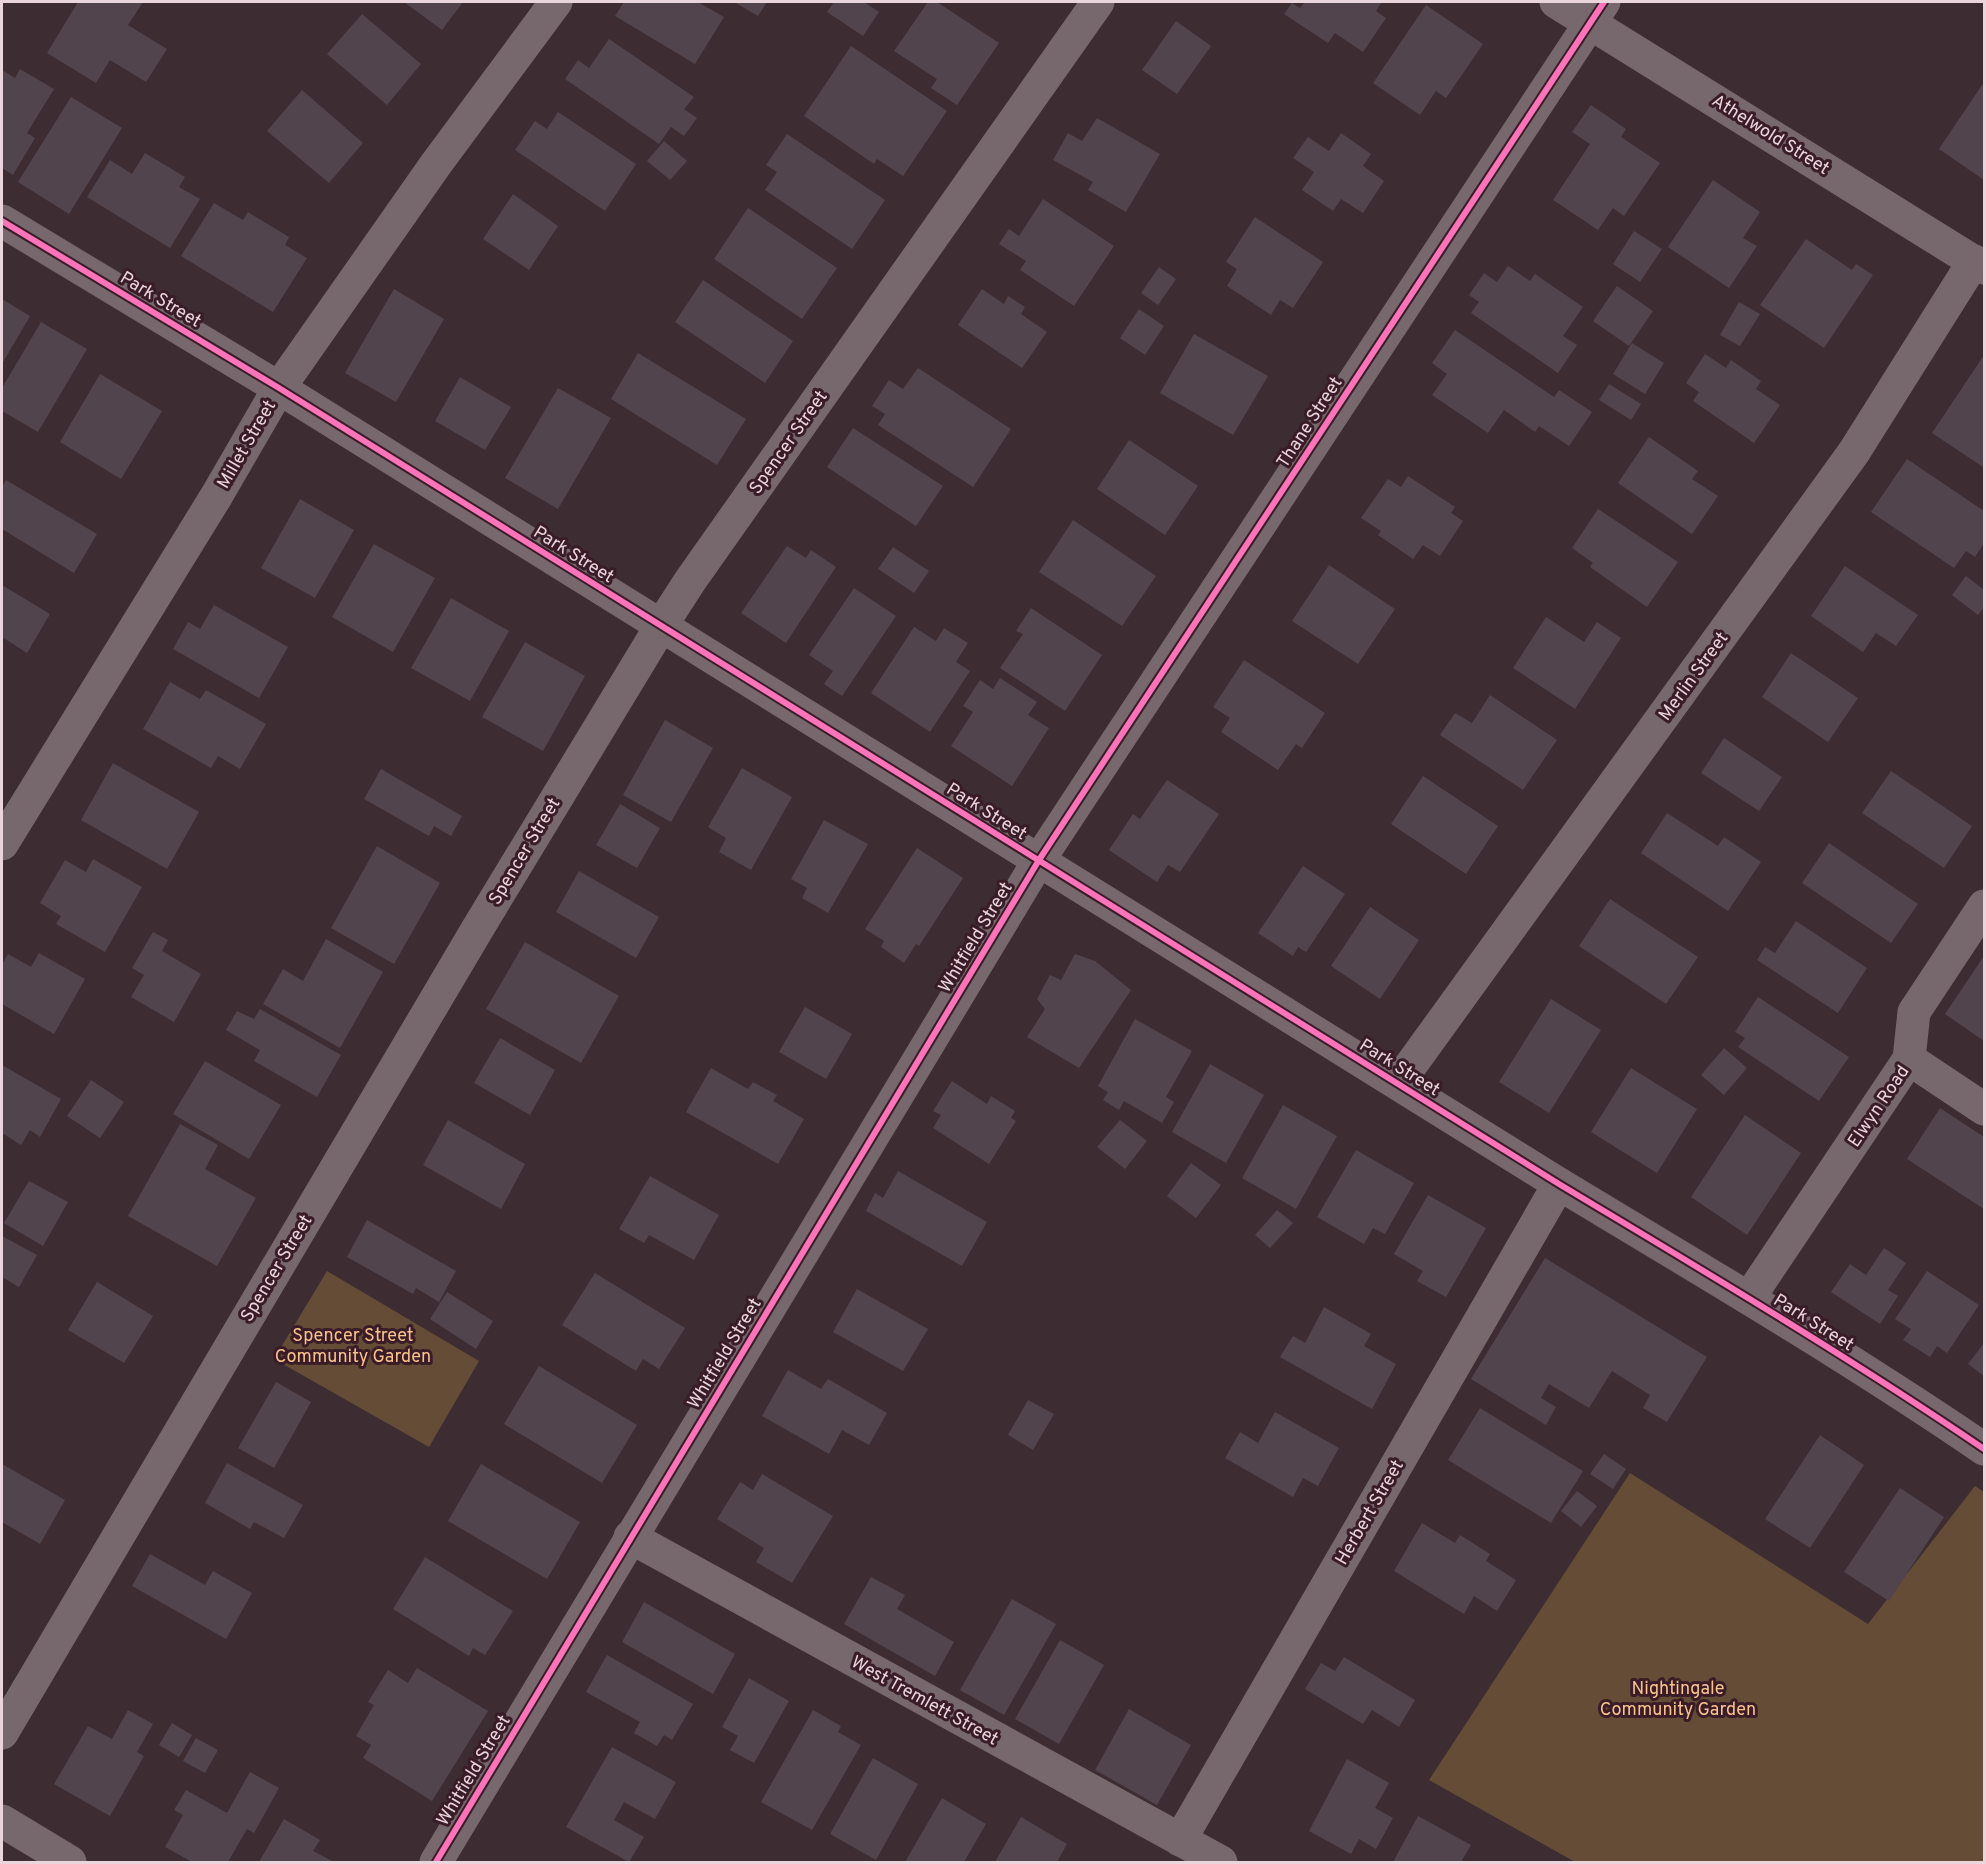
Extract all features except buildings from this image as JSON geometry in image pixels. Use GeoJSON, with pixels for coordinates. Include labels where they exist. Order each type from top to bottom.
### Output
{"type":"FeatureCollection","features":[{"type":"Feature","properties":{"kind":"street","name":"Millet Street"},"geometry":{"type":"LineString","coordinates":[[2,844],[217,495],[279,388],[436,164],[556,2]]}},
{"type":"Feature","properties":{"kind":"street","name":"Spencer Street"},"geometry":{"type":"LineString","coordinates":[[2,1732],[478,928],[661,626],[690,581],[1098,2]]}},
{"type":"Feature","properties":{"kind":"street","name":"Athelwold Street"},"geometry":{"type":"LineString","coordinates":[[1556,2],[1597,12],[1979,265]]}},
{"type":"Feature","properties":{"kind":"street","name":"Thane Street"},"geometry":{"type":"LineString","coordinates":[[1039,860],[1597,12]]}},
{"type":"Feature","properties":{"kind":"street","name":"Park Street"},"geometry":{"type":"LineString","coordinates":[[2,221],[279,388],[1559,1184],[1749,1299],[1984,1449]]}},
{"type":"Feature","properties":{"kind":"street","name":"Merlin Street"},"geometry":{"type":"LineString","coordinates":[[1398,1083],[1854,452],[1979,265]]}},
{"type":"Feature","properties":{"kind":"street","name":"Whitfield Street"},"geometry":{"type":"LineString","coordinates":[[436,1863],[1039,860]]}},
{"type":"Feature","properties":{"kind":"street","name":"Elwyn Road"},"geometry":{"type":"LineString","coordinates":[[1749,1299],[1909,1059],[1914,1012],[1984,906]]}},
{"type":"Feature","properties":{"kind":"street"},"geometry":{"type":"LineString","coordinates":[[1909,1059],[1984,1109]]}},
{"type":"Feature","properties":{"kind":"street","name":"Herbert Street"},"geometry":{"type":"LineString","coordinates":[[1180,1840],[1559,1184]]}},
{"type":"Feature","properties":{"kind":"street","name":"West Tremlett Street"},"geometry":{"type":"LineString","coordinates":[[630,1538],[1221,1863]]}},
{"type":"Feature","properties":{"kind":"street"},"geometry":{"type":"LineString","coordinates":[[2,1821],[70,1863]]}},
{"type":"Feature","properties":{"kind":"green space","name":"Spencer Street Community Garden"},"geometry":{"type":"Polygon","coordinates":[[[327,1271],[479,1361],[429,1447],[274,1359],[327,1271]]]}},
{"type":"Feature","properties":{"kind":"green space","name":"Nightingale Community Garden"},"geometry":{"type":"Polygon","coordinates":[[[1630,1473],[1868,1624],[1975,1486],[1984,1492],[1984,1862],[1575,1862],[1429,1780],[1630,1473]]]}},
{"type":"Feature","properties":{"kind":"cycle path"},"geometry":{"type":"LineString","coordinates":[[436,1862],[1039,860],[1604,2]]}},
{"type":"Feature","properties":{"kind":"cycle path"},"geometry":{"type":"LineString","coordinates":[[2,221],[279,388],[1559,1184],[1773,1314],[1984,1449]]}}]}
